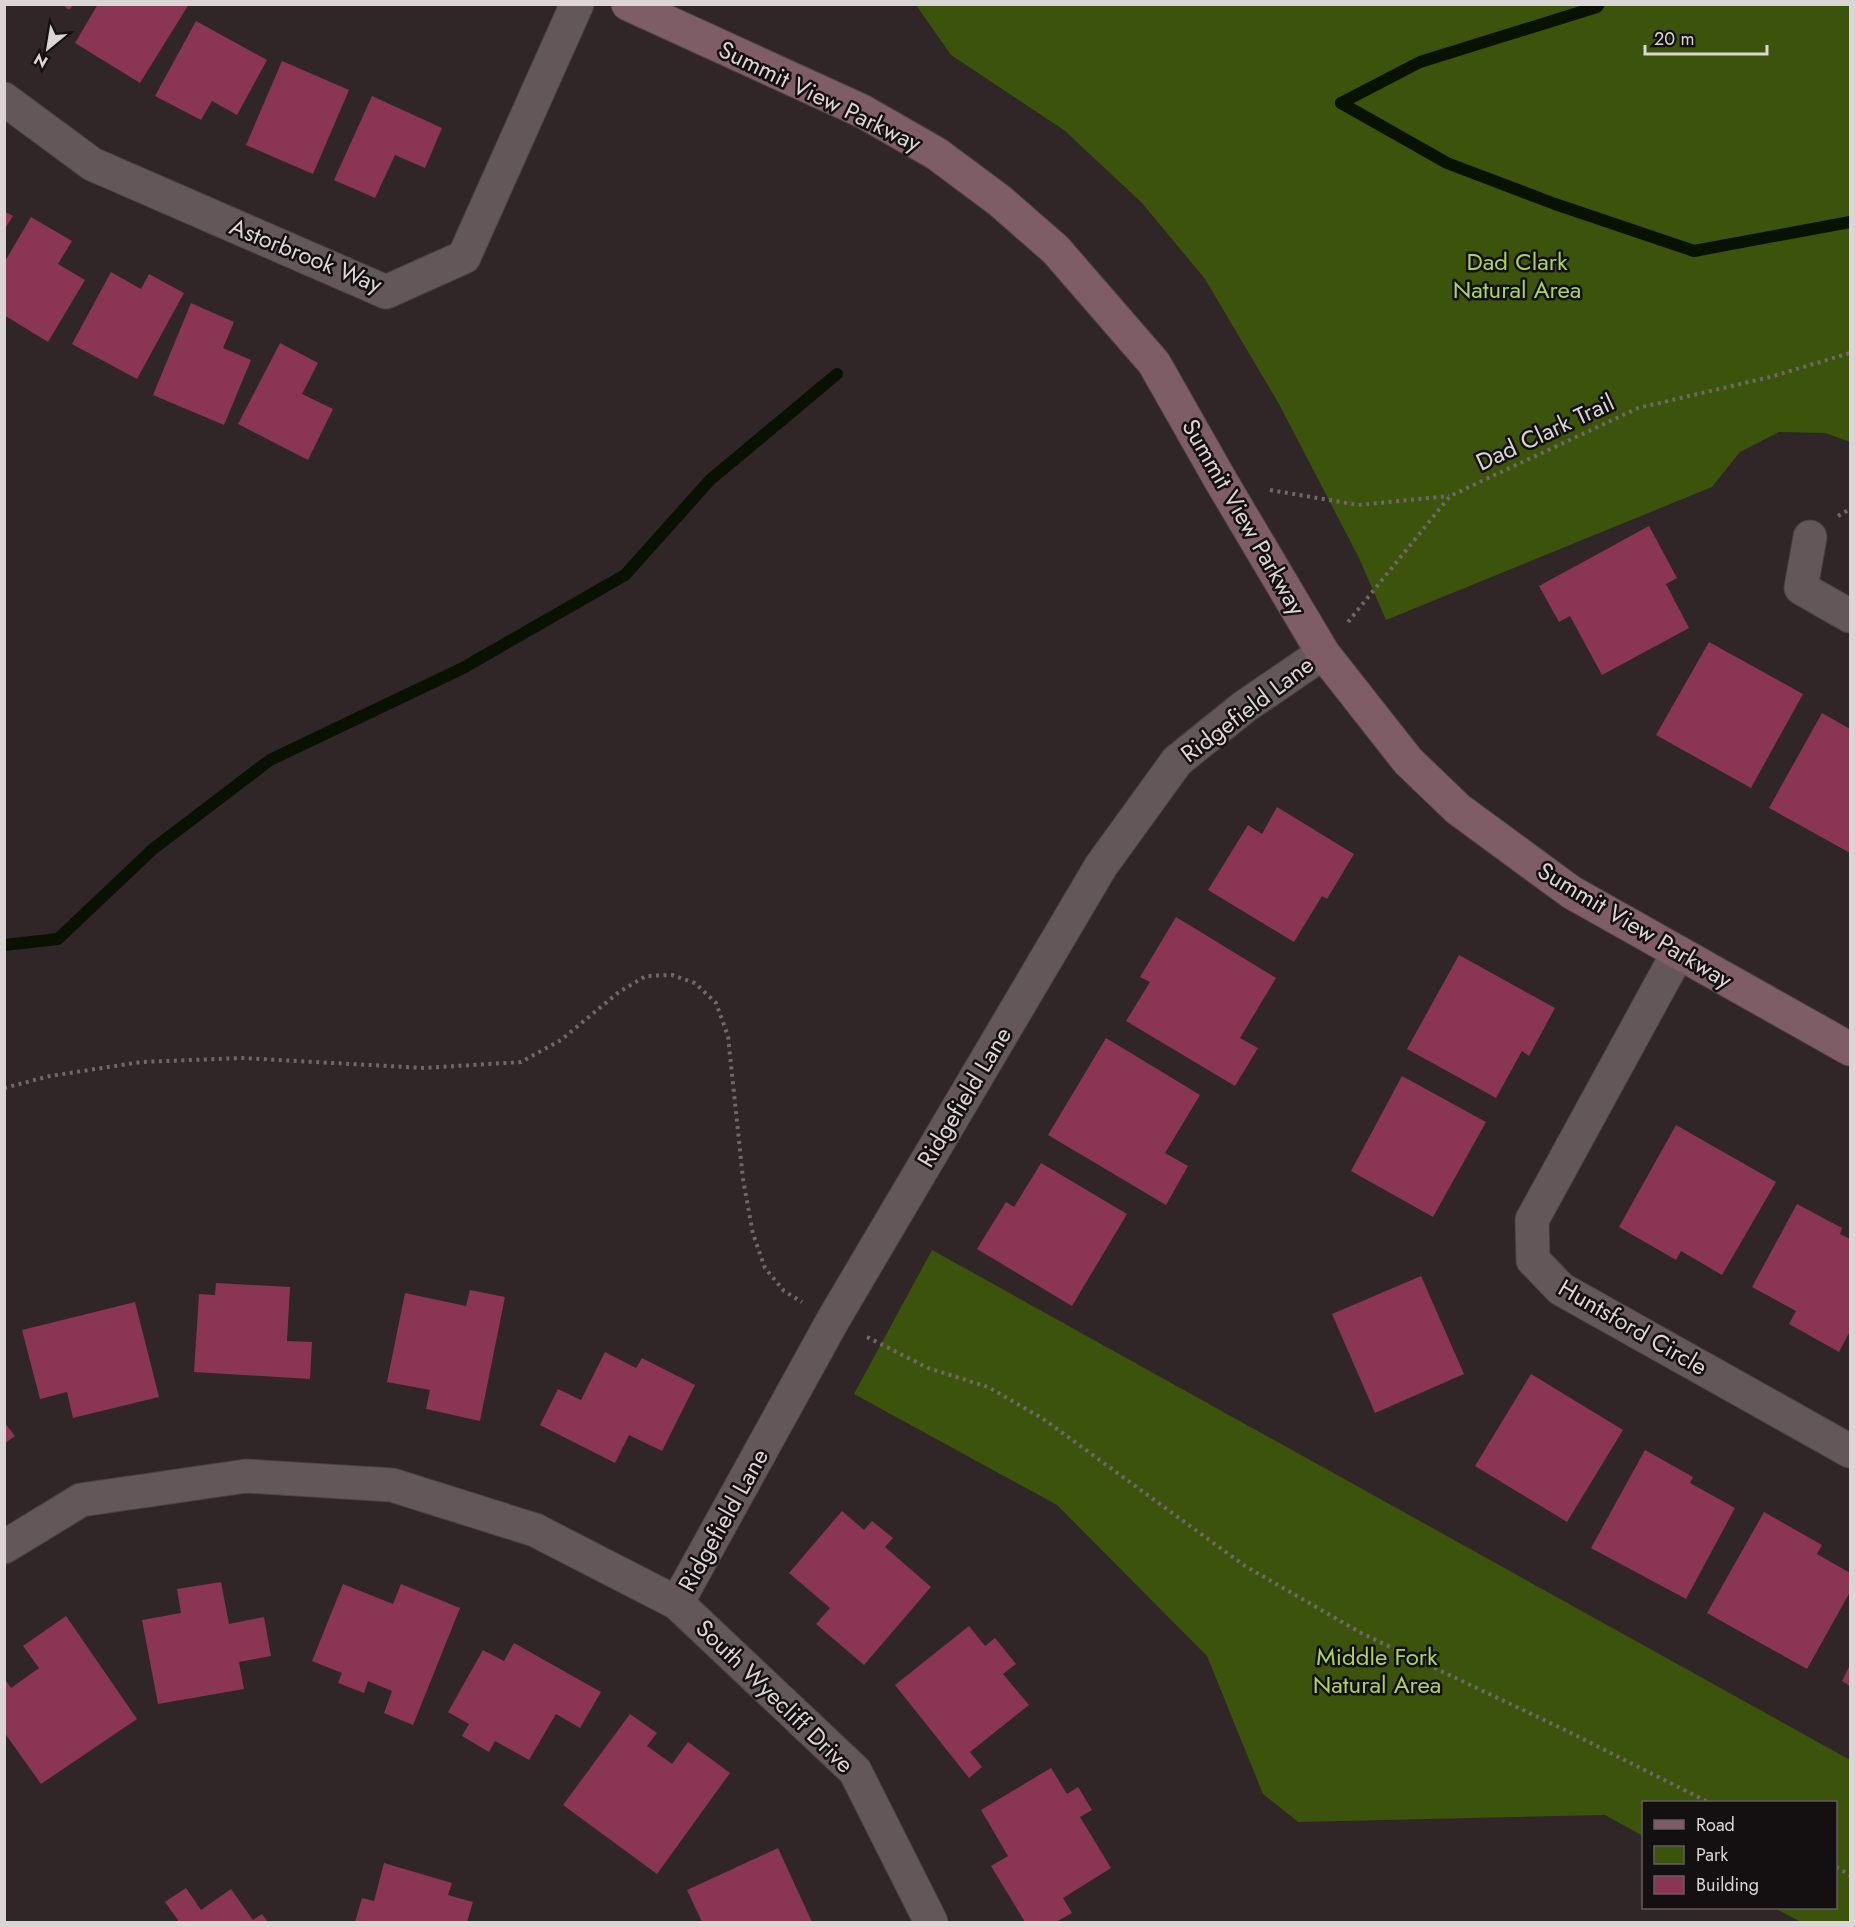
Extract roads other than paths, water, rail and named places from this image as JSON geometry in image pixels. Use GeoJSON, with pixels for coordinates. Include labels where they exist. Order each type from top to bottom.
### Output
{"type":"FeatureCollection","features":[{"type":"Feature","properties":{"kind":"street","name":"Astorbrook Way"},"geometry":{"type":"LineString","coordinates":[[4,99],[92,164],[386,292],[464,257],[577,4]]}},
{"type":"Feature","properties":{"kind":"street","name":"Summit View Parkway"},"geometry":{"type":"LineString","coordinates":[[628,4],[862,111],[937,154],[1000,201],[1056,250],[1154,363],[1323,653],[1408,761],[1458,809],[1571,892],[1851,1049]]}},
{"type":"Feature","properties":{"kind":"street"},"geometry":{"type":"LineString","coordinates":[[1810,537],[1801,588],[1851,616]]}},
{"type":"Feature","properties":{"kind":"street","name":"Ridgefield Lane"},"geometry":{"type":"LineString","coordinates":[[677,1603],[833,1320],[1101,866],[1177,761],[1244,707],[1323,653]]}},
{"type":"Feature","properties":{"kind":"street","name":"Huntsford Circle"},"geometry":{"type":"LineString","coordinates":[[1678,952],[1532,1220],[1533,1260],[1561,1289],[1851,1451]]}},
{"type":"Feature","properties":{"kind":"street","name":"South Wyecliff Drive"},"geometry":{"type":"LineString","coordinates":[[4,1547],[81,1500],[246,1476],[392,1485],[535,1530],[677,1603],[855,1771],[932,1923]]}},
{"type":"Feature","properties":{"kind":"waterway"},"geometry":{"type":"LineString","coordinates":[[1341,103],[1420,62],[1597,7],[1599,4]]}},
{"type":"Feature","properties":{"kind":"waterway"},"geometry":{"type":"LineString","coordinates":[[1341,103],[1447,163],[1555,204],[1694,251],[1850,222]]}},
{"type":"Feature","properties":{"kind":"waterway"},"geometry":{"type":"LineString","coordinates":[[4,945],[58,939],[153,849],[270,760],[463,668],[625,575],[710,480],[837,374]]}},
{"type":"Feature","properties":{"kind":"park label","name":"Dad Clark Natural Area"},"geometry":{"type":"Point","coordinates":[1517,275]}},
{"type":"Feature","properties":{"kind":"park label","name":"Middle Fork Natural Area"},"geometry":{"type":"Point","coordinates":[1377,1670]}}]}
